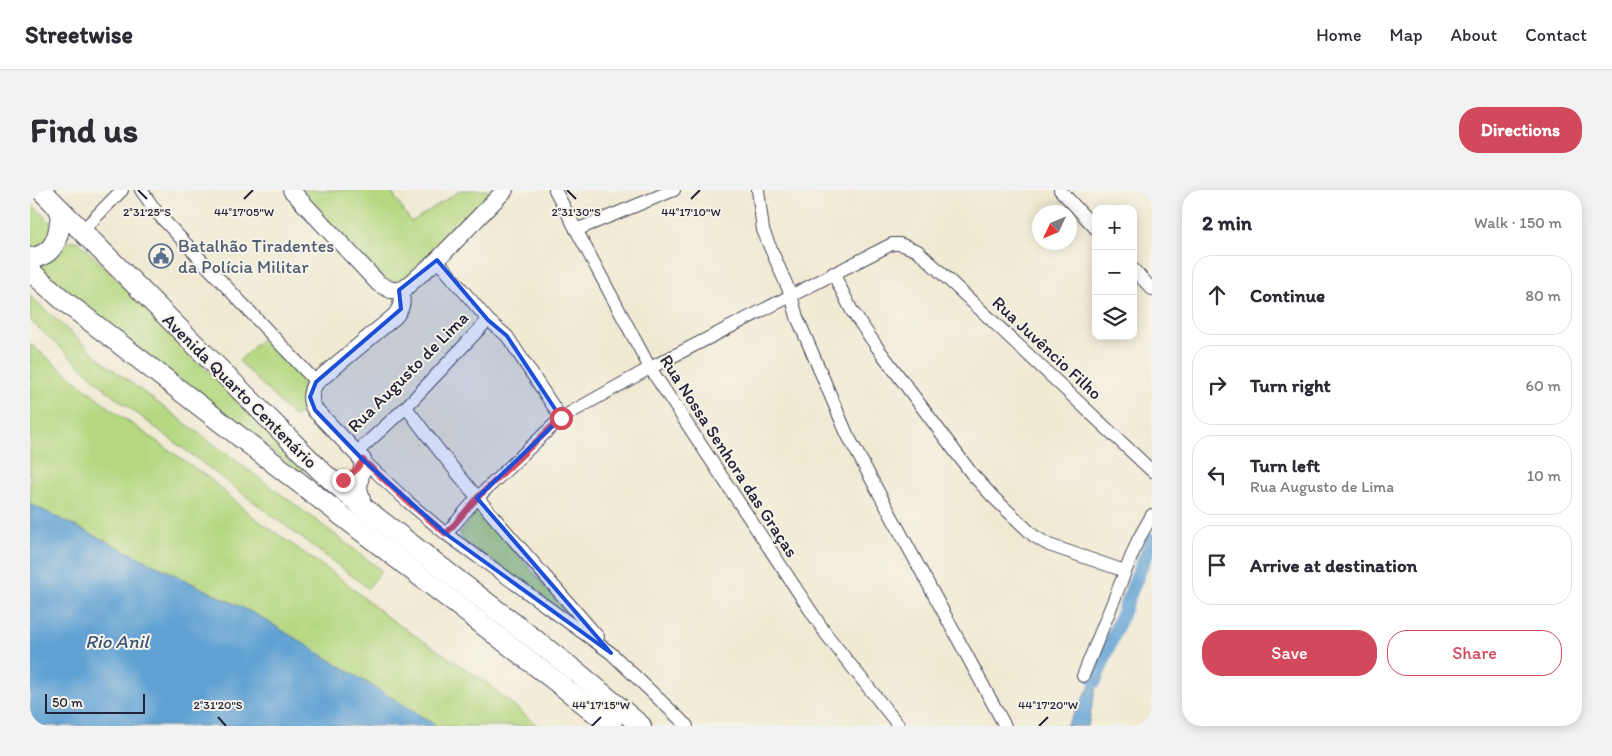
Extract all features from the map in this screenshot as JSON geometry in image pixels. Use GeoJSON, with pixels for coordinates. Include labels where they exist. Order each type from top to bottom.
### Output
{"type":"FeatureCollection","features":[{"type":"Feature","properties":{"kind":"main road","name":"Avenida Quarto Centenário"},"geometry":{"type":"LineString","coordinates":[[41,190],[304,455],[334,482],[364,508],[578,673],[641,726]]}},
{"type":"Feature","properties":{"kind":"main road"},"geometry":{"type":"LineString","coordinates":[[30,258],[41,256],[53,247],[60,232],[61,210]]}},
{"type":"Feature","properties":{"kind":"main road","name":"Avenida Quarto Centenário"},"geometry":{"type":"LineString","coordinates":[[30,272],[63,300],[612,726]]}},
{"type":"Feature","properties":{"kind":"street"},"geometry":{"type":"LineString","coordinates":[[79,229],[86,227],[122,190]]}},
{"type":"Feature","properties":{"kind":"street"},"geometry":{"type":"LineString","coordinates":[[141,190],[158,214],[316,382]]}},
{"type":"Feature","properties":{"kind":"street"},"geometry":{"type":"LineString","coordinates":[[291,190],[379,284],[391,290],[399,290],[410,284],[437,260],[506,190]]}},
{"type":"Feature","properties":{"kind":"street","name":"Rua Nossa Senhora das Graças"},"geometry":{"type":"LineString","coordinates":[[555,190],[650,368],[826,634],[899,726]]}},
{"type":"Feature","properties":{"kind":"street"},"geometry":{"type":"LineString","coordinates":[[576,230],[674,190]]}},
{"type":"Feature","properties":{"kind":"street"},"geometry":{"type":"LineString","coordinates":[[758,190],[763,230],[791,295],[797,318],[848,434],[1005,726]]}},
{"type":"Feature","properties":{"kind":"street"},"geometry":{"type":"LineString","coordinates":[[1060,190],[1092,225]]}},
{"type":"Feature","properties":{"kind":"street","name":"Rua Juvêncio Filho"},"geometry":{"type":"LineString","coordinates":[[833,273],[892,244],[900,244],[918,250],[1152,471]]}},
{"type":"Feature","properties":{"kind":"street"},"geometry":{"type":"LineString","coordinates":[[437,260],[488,320],[507,336],[561,418]]}},
{"type":"Feature","properties":{"kind":"street"},"geometry":{"type":"LineString","coordinates":[[446,534],[477,498],[561,418],[650,368],[833,273],[852,310],[877,347],[972,474],[993,497],[1034,536],[1049,545],[1125,571]]}},
{"type":"Feature","properties":{"kind":"street"},"geometry":{"type":"LineString","coordinates":[[1137,273],[1152,289]]}},
{"type":"Feature","properties":{"kind":"street"},"geometry":{"type":"LineString","coordinates":[[399,290],[402,304],[395,316],[316,382],[311,392],[312,406],[359,456],[408,502],[446,534],[611,653]]}},
{"type":"Feature","properties":{"kind":"street","name":"Rua Augusto de Lima"},"geometry":{"type":"LineString","coordinates":[[334,482],[351,475],[359,456],[488,320]]}},
{"type":"Feature","properties":{"kind":"street"},"geometry":{"type":"LineString","coordinates":[[406,407],[435,447],[477,498],[611,653],[687,726]]}},
{"type":"Feature","properties":{"kind":"street","name":"Rua Augusto de Lima"},"geometry":{"type":"LineString","coordinates":[[359,456],[359,488],[364,508]]}},
{"type":"Feature","properties":{"kind":"street"},"geometry":{"type":"LineString","coordinates":[[1083,676],[1138,540],[1152,515]]}},
{"type":"Feature","properties":{"kind":"highlighted area"},"geometry":{"type":"Polygon","coordinates":[[[437,260],[488,320],[507,336],[561,418],[477,498],[611,653],[446,534],[363,460],[315,410],[310,397],[316,382],[401,309],[399,290],[437,260]]]}},
{"type":"Feature","properties":{"kind":"green space"},"geometry":{"type":"Polygon","coordinates":[[[299,190],[390,190],[411,222],[461,190],[495,190],[470,212],[446,243],[402,281],[388,280],[381,276],[299,190]]]}},
{"type":"Feature","properties":{"kind":"green space"},"geometry":{"type":"Polygon","coordinates":[[[30,202],[52,226],[52,237],[37,248],[30,246],[30,202]]]}},
{"type":"Feature","properties":{"kind":"green space"},"geometry":{"type":"Polygon","coordinates":[[[70,240],[79,242],[306,469],[298,471],[89,309],[39,267],[40,264],[55,258],[70,240]]]}},
{"type":"Feature","properties":{"kind":"green space"},"geometry":{"type":"Polygon","coordinates":[[[30,296],[107,365],[382,571],[368,588],[111,394],[30,320],[30,296]]]}},
{"type":"Feature","properties":{"kind":"green space"},"geometry":{"type":"Polygon","coordinates":[[[263,337],[304,380],[302,394],[307,407],[295,418],[239,361],[263,337]]]}},
{"type":"Feature","properties":{"kind":"green space"},"geometry":{"type":"Polygon","coordinates":[[[30,344],[115,412],[209,478],[252,516],[344,581],[387,617],[484,681],[538,726],[437,726],[259,616],[30,504],[30,344]]]}},
{"type":"Feature","properties":{"kind":"green space"},"geometry":{"type":"Polygon","coordinates":[[[479,509],[572,618],[464,541],[460,533],[479,509]]]}},
{"type":"Feature","properties":{"kind":"water","name":"Rio Anil"},"geometry":{"type":"Polygon","coordinates":[[[30,504],[259,616],[437,726],[30,726],[30,504]]]}},
{"type":"Feature","properties":{"kind":"water"},"geometry":{"type":"Polygon","coordinates":[[[1093,681],[1097,682],[1088,726],[1066,726],[1093,681]]]}},
{"type":"Feature","properties":{"kind":"waterway"},"geometry":{"type":"LineString","coordinates":[[1095,681],[1152,540]]}},
{"type":"Feature","properties":{"kind":"place","name":"Batalhão Tiradentes da Polícia Militar"},"geometry":{"type":"Point","coordinates":[161,256]}},
{"type":"Feature","properties":{"kind":"route"},"geometry":{"type":"LineString","coordinates":[[343,480],[355,471],[363,460],[446,534],[477,498],[561,418]]}}]}
